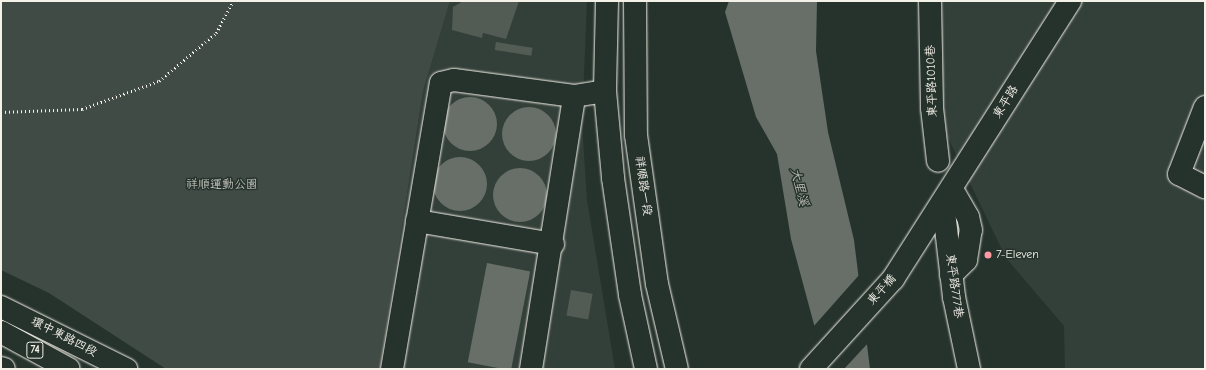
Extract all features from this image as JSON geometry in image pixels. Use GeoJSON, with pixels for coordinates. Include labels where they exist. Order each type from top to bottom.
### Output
{"type":"FeatureCollection","features":[{"type":"Feature","properties":{"kind":"main road"},"geometry":{"type":"LineString","coordinates":[[607,1],[605,91],[612,178],[630,295],[646,369]]}},
{"type":"Feature","properties":{"kind":"main road","name":"祥順路一段"},"geometry":{"type":"LineString","coordinates":[[635,1],[636,135],[657,284],[677,369]]}},
{"type":"Feature","properties":{"kind":"main road","name":"東平路1010巷"},"geometry":{"type":"LineString","coordinates":[[930,1],[932,108],[938,161]]}},
{"type":"Feature","properties":{"kind":"main road","name":"東平路"},"geometry":{"type":"LineString","coordinates":[[948,196],[1070,1]]}},
{"type":"Feature","properties":{"kind":"main road"},"geometry":{"type":"LineString","coordinates":[[392,369],[441,84],[444,81],[574,96],[605,91]]}},
{"type":"Feature","properties":{"kind":"main road"},"geometry":{"type":"LineString","coordinates":[[532,369],[553,244],[574,96]]}},
{"type":"Feature","properties":{"kind":"main road"},"geometry":{"type":"LineString","coordinates":[[1205,107],[1179,174],[1205,187]]}},
{"type":"Feature","properties":{"kind":"main road","name":"東平路777巷"},"geometry":{"type":"LineString","coordinates":[[948,196],[968,217],[971,230],[966,260],[951,275],[969,369]]}},
{"type":"Feature","properties":{"kind":"main road","name":"東平橋"},"geometry":{"type":"LineString","coordinates":[[810,369],[893,279],[948,196]]}},
{"type":"Feature","properties":{"kind":"main road"},"geometry":{"type":"LineString","coordinates":[[417,221],[553,244]]}},
{"type":"Feature","properties":{"kind":"main road","name":"環中東路四段"},"geometry":{"type":"LineString","coordinates":[[1,307],[126,369]]}},
{"type":"Feature","properties":{"kind":"main road","name":"74"},"geometry":{"type":"LineString","coordinates":[[1,332],[69,369]]}},
{"type":"Feature","properties":{"kind":"path"},"geometry":{"type":"LineString","coordinates":[[1,112],[82,109],[159,81],[216,34],[233,1]]}},
{"type":"Feature","properties":{"kind":"shaded area"},"geometry":{"type":"Polygon","coordinates":[[[450,1],[587,1],[582,123],[587,200],[615,369],[380,369],[423,91],[450,1]]]}},
{"type":"Feature","properties":{"kind":"shaded area"},"geometry":{"type":"Polygon","coordinates":[[[942,1],[1205,1],[1205,369],[1065,369],[1064,326],[1006,258],[941,123],[942,1]]]}},
{"type":"Feature","properties":{"kind":"green space","name":"祥順運動公園"},"geometry":{"type":"Polygon","coordinates":[[[1,1],[450,1],[423,91],[380,369],[166,369],[49,293],[1,270],[1,1]]]}},
{"type":"Feature","properties":{"kind":"water","name":"大里溪"},"geometry":{"type":"Polygon","coordinates":[[[729,1],[817,1],[816,51],[828,132],[854,240],[870,369],[826,369],[791,239],[777,154],[756,117],[725,12],[729,1]]]}},
{"type":"Feature","properties":{"kind":"water"},"geometry":{"type":"Polygon","coordinates":[[[465,97],[475,97],[485,101],[493,109],[497,119],[497,129],[493,139],[485,147],[475,151],[465,151],[455,147],[447,139],[443,129],[443,119],[447,109],[455,101],[465,97]]]}},
{"type":"Feature","properties":{"kind":"water"},"geometry":{"type":"Polygon","coordinates":[[[524,107],[534,107],[544,111],[552,119],[556,129],[556,139],[552,149],[544,157],[534,161],[524,161],[514,157],[506,149],[502,139],[502,129],[506,119],[514,111],[524,107]]]}},
{"type":"Feature","properties":{"kind":"water"},"geometry":{"type":"Polygon","coordinates":[[[455,157],[465,157],[475,161],[483,169],[487,179],[487,189],[483,199],[475,207],[465,211],[455,211],[445,207],[437,199],[433,189],[433,179],[437,169],[445,161],[455,157]]]}},
{"type":"Feature","properties":{"kind":"water"},"geometry":{"type":"Polygon","coordinates":[[[515,168],[525,168],[535,172],[543,180],[547,190],[547,200],[543,210],[535,218],[525,222],[515,222],[505,218],[497,210],[493,200],[493,190],[497,180],[505,172],[515,168]]]}},
{"type":"Feature","properties":{"kind":"water"},"geometry":{"type":"Polygon","coordinates":[[[487,263],[530,271],[511,369],[503,369],[468,362],[487,263]]]}},
{"type":"Feature","properties":{"kind":"pier"},"geometry":{"type":"Polygon","coordinates":[[[860,274],[869,342],[844,369],[824,369],[813,327],[860,274]]]}},
{"type":"Feature","properties":{"kind":"building"},"geometry":{"type":"Polygon","coordinates":[[[463,1],[519,1],[506,39],[483,33],[482,38],[452,30],[453,7],[463,1]]]}},
{"type":"Feature","properties":{"kind":"building"},"geometry":{"type":"Polygon","coordinates":[[[496,42],[533,48],[531,56],[495,50],[496,42]]]}},
{"type":"Feature","properties":{"kind":"building"},"geometry":{"type":"Polygon","coordinates":[[[571,290],[593,294],[588,319],[566,316],[571,290]]]}},
{"type":"Feature","properties":{"kind":"place","name":"7-Eleven"},"geometry":{"type":"Point","coordinates":[988,255]}}]}
